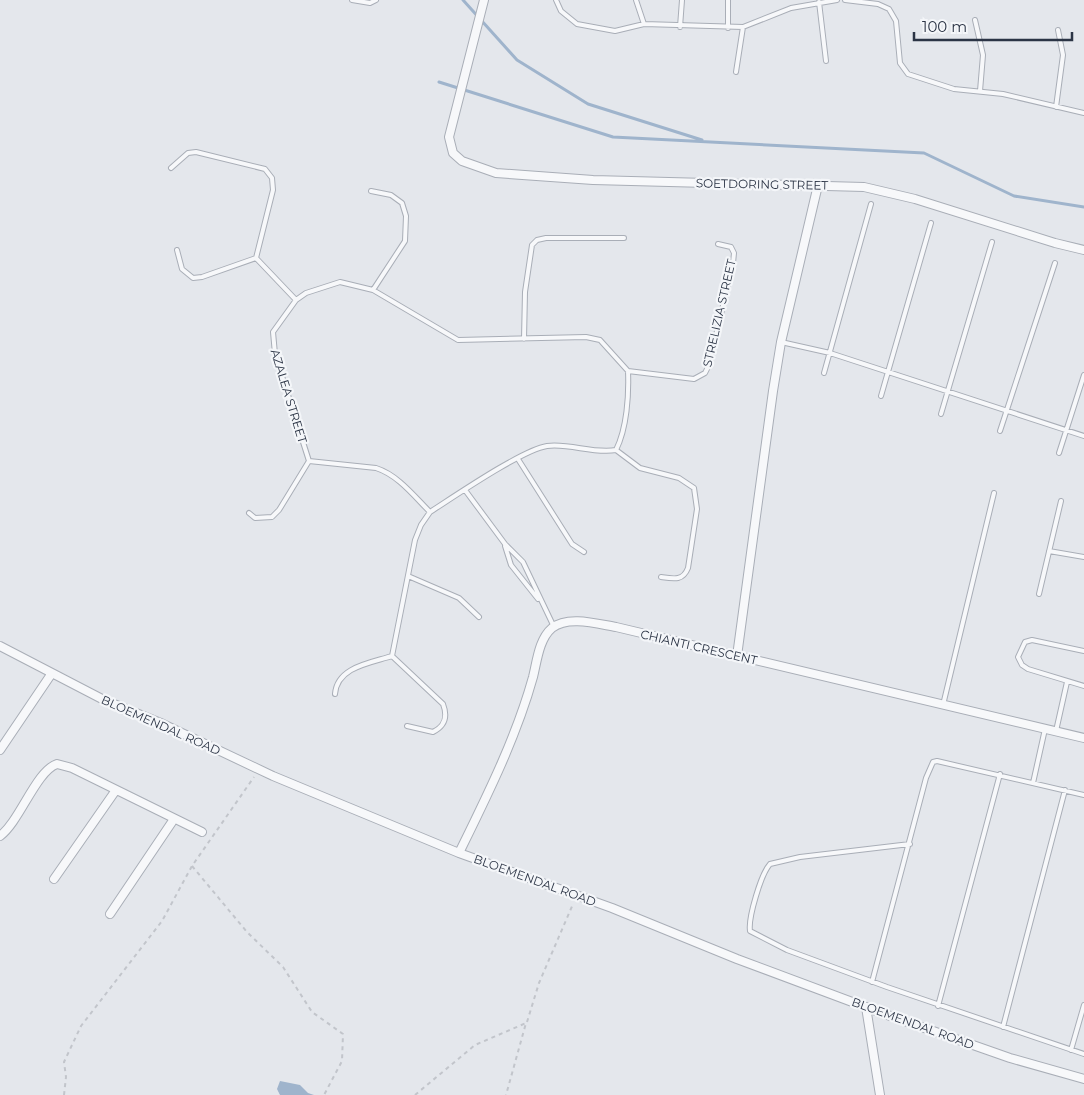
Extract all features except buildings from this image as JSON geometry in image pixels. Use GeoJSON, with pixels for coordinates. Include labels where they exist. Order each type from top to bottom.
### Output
{"type":"FeatureCollection","features":[{"type":"Feature","properties":{"kind":"street","name":"SOETDORING STREET"},"geometry":{"type":"LineString","coordinates":[[484,0],[449,137],[454,153],[462,161],[496,174],[593,180],[864,186],[1084,250]]}},
{"type":"Feature","properties":{"kind":"street"},"geometry":{"type":"LineString","coordinates":[[737,656],[746,604],[759,482],[781,342],[818,185]]}},
{"type":"Feature","properties":{"kind":"street","name":"CHIANTI CRESCENT"},"geometry":{"type":"LineString","coordinates":[[554,627],[572,622],[586,622],[1084,738]]}},
{"type":"Feature","properties":{"kind":"street"},"geometry":{"type":"LineString","coordinates":[[459,853],[520,719],[542,642],[554,627]]}},
{"type":"Feature","properties":{"kind":"street","name":"BLOEMENDAL ROAD"},"geometry":{"type":"LineString","coordinates":[[0,646],[104,700],[259,769],[459,853],[577,894],[737,959],[866,1007],[1010,1058],[1084,1078]]}},
{"type":"Feature","properties":{"kind":"street"},"geometry":{"type":"LineString","coordinates":[[0,750],[52,672]]}},
{"type":"Feature","properties":{"kind":"street"},"geometry":{"type":"LineString","coordinates":[[0,836],[10,827],[46,771],[53,765],[68,766],[202,832]]}},
{"type":"Feature","properties":{"kind":"street"},"geometry":{"type":"LineString","coordinates":[[54,879],[116,790]]}},
{"type":"Feature","properties":{"kind":"street"},"geometry":{"type":"LineString","coordinates":[[110,914],[174,819]]}},
{"type":"Feature","properties":{"kind":"street"},"geometry":{"type":"LineString","coordinates":[[866,1007],[880,1095]]}},
{"type":"Feature","properties":{"kind":"lane"},"geometry":{"type":"LineString","coordinates":[[352,0],[370,3],[376,0]]}},
{"type":"Feature","properties":{"kind":"lane"},"geometry":{"type":"LineString","coordinates":[[556,0],[561,11],[570,19],[583,26],[615,32],[644,24],[680,27],[744,27],[791,8],[837,0]]}},
{"type":"Feature","properties":{"kind":"lane"},"geometry":{"type":"LineString","coordinates":[[636,0],[644,24]]}},
{"type":"Feature","properties":{"kind":"lane"},"geometry":{"type":"LineString","coordinates":[[680,27],[682,0]]}},
{"type":"Feature","properties":{"kind":"lane"},"geometry":{"type":"LineString","coordinates":[[728,0],[728,28]]}},
{"type":"Feature","properties":{"kind":"lane"},"geometry":{"type":"LineString","coordinates":[[791,0],[791,8]]}},
{"type":"Feature","properties":{"kind":"lane"},"geometry":{"type":"LineString","coordinates":[[845,0],[873,3],[889,9],[896,21],[900,63],[908,74],[954,89],[980,91],[1084,113]]}},
{"type":"Feature","properties":{"kind":"lane"},"geometry":{"type":"LineString","coordinates":[[820,2],[826,61]]}},
{"type":"Feature","properties":{"kind":"lane"},"geometry":{"type":"LineString","coordinates":[[976,20],[983,55],[980,91]]}},
{"type":"Feature","properties":{"kind":"lane"},"geometry":{"type":"LineString","coordinates":[[736,72],[744,27]]}},
{"type":"Feature","properties":{"kind":"lane"},"geometry":{"type":"LineString","coordinates":[[1056,107],[1063,55],[1058,30]]}},
{"type":"Feature","properties":{"kind":"lane"},"geometry":{"type":"LineString","coordinates":[[171,168],[188,153],[196,152],[265,170],[270,174],[273,190],[256,258]]}},
{"type":"Feature","properties":{"kind":"lane"},"geometry":{"type":"LineString","coordinates":[[371,191],[391,196],[402,204],[406,224],[405,241],[373,290]]}},
{"type":"Feature","properties":{"kind":"lane"},"geometry":{"type":"LineString","coordinates":[[824,373],[871,204]]}},
{"type":"Feature","properties":{"kind":"lane"},"geometry":{"type":"LineString","coordinates":[[881,396],[931,223]]}},
{"type":"Feature","properties":{"kind":"lane"},"geometry":{"type":"LineString","coordinates":[[524,339],[525,292],[532,245],[537,240],[546,238],[624,238]]}},
{"type":"Feature","properties":{"kind":"lane"},"geometry":{"type":"LineString","coordinates":[[941,414],[992,242]]}},
{"type":"Feature","properties":{"kind":"lane","name":"STRELIZIA STREET"},"geometry":{"type":"LineString","coordinates":[[628,371],[694,379],[705,373],[709,365],[733,263],[734,253],[731,247],[718,244]]}},
{"type":"Feature","properties":{"kind":"lane"},"geometry":{"type":"LineString","coordinates":[[176,250],[182,268],[193,278],[202,277],[256,258]]}},
{"type":"Feature","properties":{"kind":"lane"},"geometry":{"type":"LineString","coordinates":[[256,258],[296,300]]}},
{"type":"Feature","properties":{"kind":"lane"},"geometry":{"type":"LineString","coordinates":[[1000,431],[1055,262]]}},
{"type":"Feature","properties":{"kind":"lane","name":"AZALEA STREET"},"geometry":{"type":"LineString","coordinates":[[310,461],[274,354],[273,332],[296,300],[306,293],[340,282],[373,290],[458,340],[594,338],[604,344],[628,371]]}},
{"type":"Feature","properties":{"kind":"lane"},"geometry":{"type":"LineString","coordinates":[[781,342],[830,353],[1084,436]]}},
{"type":"Feature","properties":{"kind":"lane"},"geometry":{"type":"LineString","coordinates":[[616,450],[622,432],[629,385],[628,371]]}},
{"type":"Feature","properties":{"kind":"lane"},"geometry":{"type":"LineString","coordinates":[[1058,453],[1084,375]]}},
{"type":"Feature","properties":{"kind":"lane"},"geometry":{"type":"LineString","coordinates":[[392,656],[415,540],[421,525],[430,512],[518,459],[544,447],[553,446],[606,452],[616,450],[640,468],[679,478],[694,488],[697,509],[688,568],[685,575],[679,579],[661,577]]}},
{"type":"Feature","properties":{"kind":"lane"},"geometry":{"type":"LineString","coordinates":[[518,459],[572,544],[584,552]]}},
{"type":"Feature","properties":{"kind":"lane"},"geometry":{"type":"LineString","coordinates":[[249,513],[255,518],[272,518],[280,510],[310,461],[376,468],[385,471],[395,477],[430,512]]}},
{"type":"Feature","properties":{"kind":"lane"},"geometry":{"type":"LineString","coordinates":[[465,490],[504,544],[523,562],[539,600],[554,627]]}},
{"type":"Feature","properties":{"kind":"lane"},"geometry":{"type":"LineString","coordinates":[[943,705],[994,493]]}},
{"type":"Feature","properties":{"kind":"lane"},"geometry":{"type":"LineString","coordinates":[[1039,594],[1061,501]]}},
{"type":"Feature","properties":{"kind":"lane"},"geometry":{"type":"LineString","coordinates":[[504,544],[511,565],[539,600]]}},
{"type":"Feature","properties":{"kind":"lane"},"geometry":{"type":"LineString","coordinates":[[1049,551],[1083,557],[1084,552]]}},
{"type":"Feature","properties":{"kind":"lane"},"geometry":{"type":"LineString","coordinates":[[408,576],[459,598],[479,617]]}},
{"type":"Feature","properties":{"kind":"lane"},"geometry":{"type":"LineString","coordinates":[[1084,651],[1032,640],[1025,642],[1018,657],[1022,665],[1028,669],[1084,686]]}},
{"type":"Feature","properties":{"kind":"lane"},"geometry":{"type":"LineString","coordinates":[[335,694],[338,681],[348,671],[392,656]]}},
{"type":"Feature","properties":{"kind":"lane"},"geometry":{"type":"LineString","coordinates":[[392,656],[443,704],[445,711],[446,717],[443,725],[433,732],[407,726]]}},
{"type":"Feature","properties":{"kind":"lane"},"geometry":{"type":"LineString","coordinates":[[1055,732],[1067,682]]}},
{"type":"Feature","properties":{"kind":"lane"},"geometry":{"type":"LineString","coordinates":[[1033,783],[1045,729]]}},
{"type":"Feature","properties":{"kind":"lane"},"geometry":{"type":"LineString","coordinates":[[872,982],[926,778],[933,762],[937,761],[1000,774],[1084,795]]}},
{"type":"Feature","properties":{"kind":"lane"},"geometry":{"type":"LineString","coordinates":[[938,1006],[1000,774]]}},
{"type":"Feature","properties":{"kind":"lane"},"geometry":{"type":"LineString","coordinates":[[1003,1027],[1065,790]]}},
{"type":"Feature","properties":{"kind":"lane"},"geometry":{"type":"LineString","coordinates":[[910,844],[800,857],[770,864],[763,875],[751,916],[750,931],[757,936],[872,982],[938,1006],[1084,1054]]}},
{"type":"Feature","properties":{"kind":"lane"},"geometry":{"type":"LineString","coordinates":[[1071,1050],[1084,1005]]}},
{"type":"Feature","properties":{"kind":"path"},"geometry":{"type":"LineString","coordinates":[[64,1095],[66,1077],[64,1062],[81,1026],[162,921],[192,866],[259,769]]}},
{"type":"Feature","properties":{"kind":"path"},"geometry":{"type":"LineString","coordinates":[[192,866],[247,932],[283,967],[312,1012],[343,1034],[342,1061],[324,1095]]}},
{"type":"Feature","properties":{"kind":"path"},"geometry":{"type":"LineString","coordinates":[[506,1095],[538,984],[577,894]]}},
{"type":"Feature","properties":{"kind":"path"},"geometry":{"type":"LineString","coordinates":[[415,1095],[475,1045],[526,1023]]}},
{"type":"Feature","properties":{"kind":"water"},"geometry":{"type":"Polygon","coordinates":[[[280,1081],[300,1085],[308,1093],[314,1095],[280,1095],[277,1089],[280,1081]]]}},
{"type":"Feature","properties":{"kind":"waterway"},"geometry":{"type":"LineString","coordinates":[[463,0],[517,60],[588,104],[702,140]]}},
{"type":"Feature","properties":{"kind":"waterway"},"geometry":{"type":"LineString","coordinates":[[439,82],[613,137],[924,153],[1014,196],[1084,207]]}}]}
